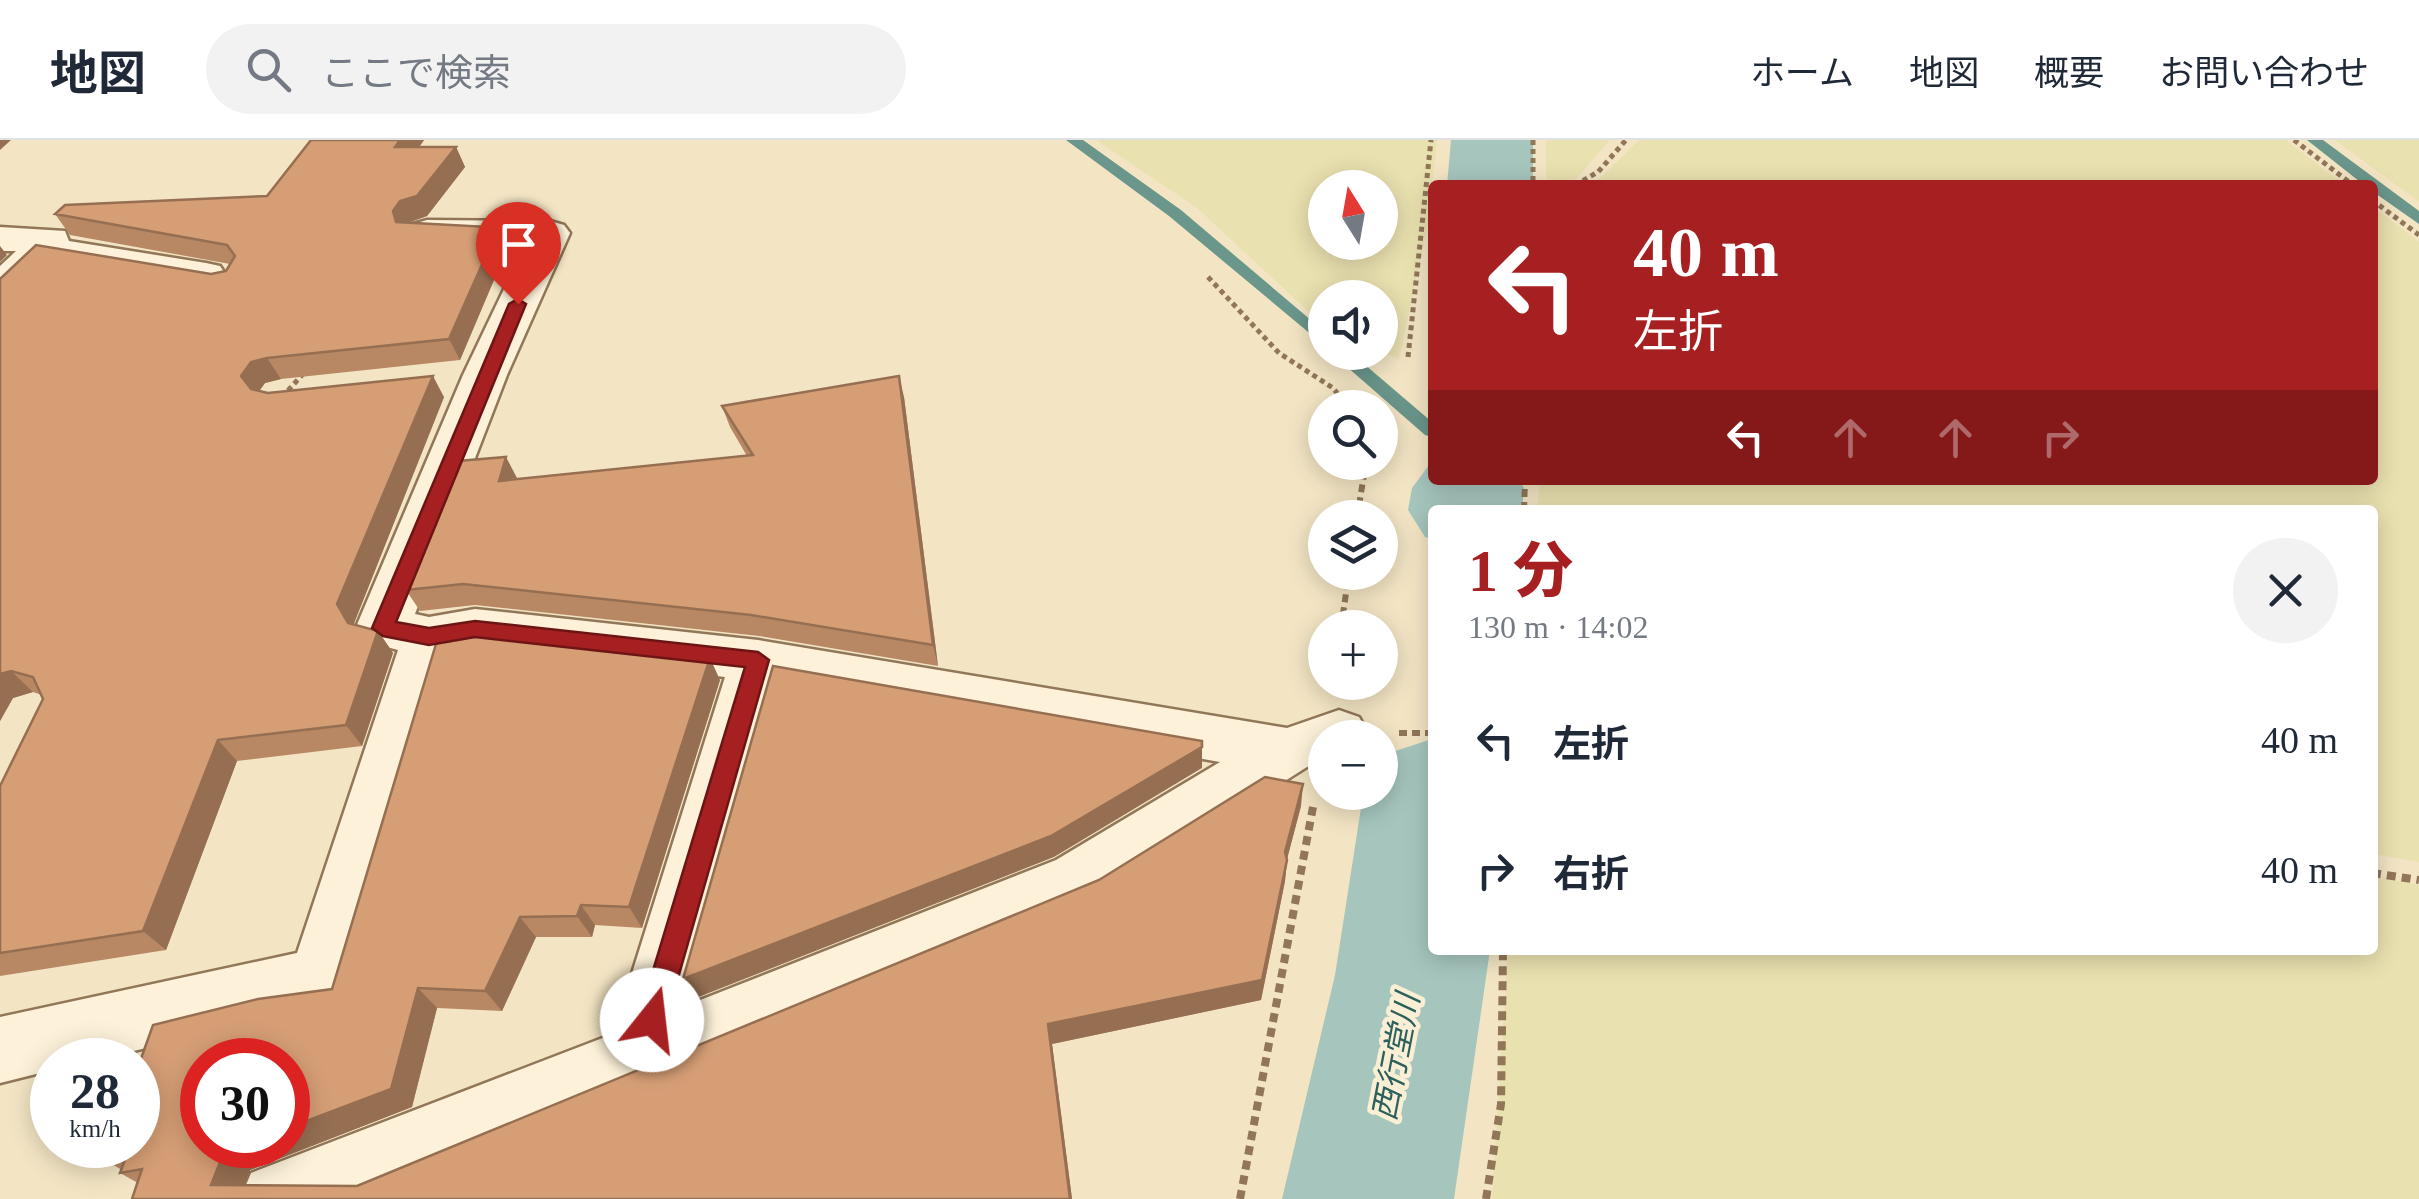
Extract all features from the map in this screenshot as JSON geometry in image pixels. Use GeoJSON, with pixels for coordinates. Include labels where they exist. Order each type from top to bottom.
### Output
{"type":"FeatureCollection","features":[{"type":"Feature","properties":{"kind":"street"},"geometry":{"type":"LineString","coordinates":[[427,232],[550,233],[485,376],[383,628],[429,636],[475,629],[758,660],[1308,761]]}},
{"type":"Feature","properties":{"kind":"street"},"geometry":{"type":"LineString","coordinates":[[0,239],[51,239],[0,288]]}},
{"type":"Feature","properties":{"kind":"street"},"geometry":{"type":"LineString","coordinates":[[41,249],[225,279]]}},
{"type":"Feature","properties":{"kind":"street"},"geometry":{"type":"LineString","coordinates":[[430,381],[485,376]]}},
{"type":"Feature","properties":{"kind":"street"},"geometry":{"type":"LineString","coordinates":[[0,1050],[322,978],[429,636]]}},
{"type":"Feature","properties":{"kind":"street"},"geometry":{"type":"LineString","coordinates":[[641,1056],[758,660]]}},
{"type":"Feature","properties":{"kind":"street"},"geometry":{"type":"LineString","coordinates":[[277,1199],[306,1192],[1078,879],[1308,764]]}},
{"type":"Feature","properties":{"kind":"path"},"geometry":{"type":"LineString","coordinates":[[1408,357],[1432,140]]}},
{"type":"Feature","properties":{"kind":"path"},"geometry":{"type":"LineString","coordinates":[[1533,140],[1534,180]]}},
{"type":"Feature","properties":{"kind":"path"},"geometry":{"type":"LineString","coordinates":[[1584,180],[1598,172],[1626,140]]}},
{"type":"Feature","properties":{"kind":"path"},"geometry":{"type":"LineString","coordinates":[[2294,140],[2346,180]]}},
{"type":"Feature","properties":{"kind":"path"},"geometry":{"type":"LineString","coordinates":[[2378,205],[2419,236]]}},
{"type":"Feature","properties":{"kind":"path"},"geometry":{"type":"LineString","coordinates":[[1208,277],[1279,354],[1335,390]]}},
{"type":"Feature","properties":{"kind":"path"},"geometry":{"type":"LineString","coordinates":[[271,408],[308,368]]}},
{"type":"Feature","properties":{"kind":"path"},"geometry":{"type":"LineString","coordinates":[[1240,1199],[1308,792]]}},
{"type":"Feature","properties":{"kind":"path"},"geometry":{"type":"LineString","coordinates":[[2378,874],[2419,880]]}},
{"type":"Feature","properties":{"kind":"path"},"geometry":{"type":"LineString","coordinates":[[1486,1199],[1501,1104],[1503,955]]}},
{"type":"Feature","properties":{"kind":"shaded area"},"geometry":{"type":"Polygon","coordinates":[[[1096,140],[1437,140],[1433,180],[1428,180],[1428,224],[1399,359],[1398,280],[1308,280],[1308,311],[1197,208],[1096,140]]]}},
{"type":"Feature","properties":{"kind":"shaded area"},"geometry":{"type":"Polygon","coordinates":[[[1546,140],[1610,140],[1576,179],[1546,177],[1546,140]]]}},
{"type":"Feature","properties":{"kind":"shaded area"},"geometry":{"type":"Polygon","coordinates":[[[1639,140],[2286,140],[2338,180],[1598,180],[1639,140]]]}},
{"type":"Feature","properties":{"kind":"shaded area"},"geometry":{"type":"Polygon","coordinates":[[[2335,140],[2419,140],[2419,202],[2335,140]]]}},
{"type":"Feature","properties":{"kind":"shaded area"},"geometry":{"type":"Polygon","coordinates":[[[2378,210],[2419,242],[2419,862],[2378,855],[2378,505],[1538,505],[1540,485],[2378,485],[2378,210]]]}},
{"type":"Feature","properties":{"kind":"shaded area"},"geometry":{"type":"Polygon","coordinates":[[[2378,877],[2419,885],[2419,1199],[1492,1199],[1508,955],[2378,955],[2378,877]]]}},
{"type":"Feature","properties":{"kind":"building"},"geometry":{"type":"Polygon","coordinates":[[[311,140],[400,140],[395,147],[456,147],[417,196],[400,201],[393,211],[396,222],[490,227],[485,233],[496,233],[449,339],[267,358],[251,362],[241,376],[251,389],[268,393],[433,376],[337,604],[348,623],[378,631],[346,725],[218,740],[143,931],[0,953],[0,786],[43,699],[33,677],[11,671],[0,674],[0,279],[36,245],[211,274],[226,271],[235,256],[227,245],[55,214],[65,205],[267,196],[311,140]]]}},
{"type":"Feature","properties":{"kind":"building"},"geometry":{"type":"Polygon","coordinates":[[[899,376],[933,645],[751,615],[463,584],[406,590],[458,461],[506,457],[499,481],[753,455],[722,406],[899,376]]]}},
{"type":"Feature","properties":{"kind":"building"},"geometry":{"type":"Polygon","coordinates":[[[461,630],[710,658],[629,907],[581,905],[577,916],[520,917],[485,991],[418,988],[391,1089],[310,1120],[310,1038],[180,1038],[180,1168],[218,1168],[211,1185],[357,1186],[1099,880],[1265,777],[1303,784],[1285,852],[1287,860],[1262,980],[1048,1024],[1070,1199],[132,1199],[142,1169],[120,1173],[122,1168],[160,1168],[160,1038],[148,1038],[153,1025],[258,999],[332,989],[439,634],[461,630]]]}},
{"type":"Feature","properties":{"kind":"building"},"geometry":{"type":"Polygon","coordinates":[[[773,666],[1202,741],[1202,747],[1051,836],[683,979],[773,666]]]}},
{"type":"Feature","properties":{"kind":"waterway"},"geometry":{"type":"LineString","coordinates":[[1073,140],[1175,213],[1308,326]]}},
{"type":"Feature","properties":{"kind":"waterway","name":"西行堂川"},"geometry":{"type":"LineString","coordinates":[[1490,180],[1492,140]]}},
{"type":"Feature","properties":{"kind":"waterway"},"geometry":{"type":"LineString","coordinates":[[2314,140],[2367,180]]}},
{"type":"Feature","properties":{"kind":"waterway"},"geometry":{"type":"LineString","coordinates":[[2378,188],[2419,219]]}},
{"type":"Feature","properties":{"kind":"waterway"},"geometry":{"type":"LineString","coordinates":[[1360,370],[1428,428]]}},
{"type":"Feature","properties":{"kind":"waterway","name":"西行堂川"},"geometry":{"type":"LineString","coordinates":[[1466,505],[1468,488]]}},
{"type":"Feature","properties":{"kind":"waterway","name":"西行堂川"},"geometry":{"type":"LineString","coordinates":[[1368,1199],[1412,975],[1428,831]]}},
{"type":"Feature","properties":{"kind":"route"},"geometry":{"type":"LineString","coordinates":[[518,304],[383,628],[429,636],[475,629],[758,660],[652,1020]]}}]}
